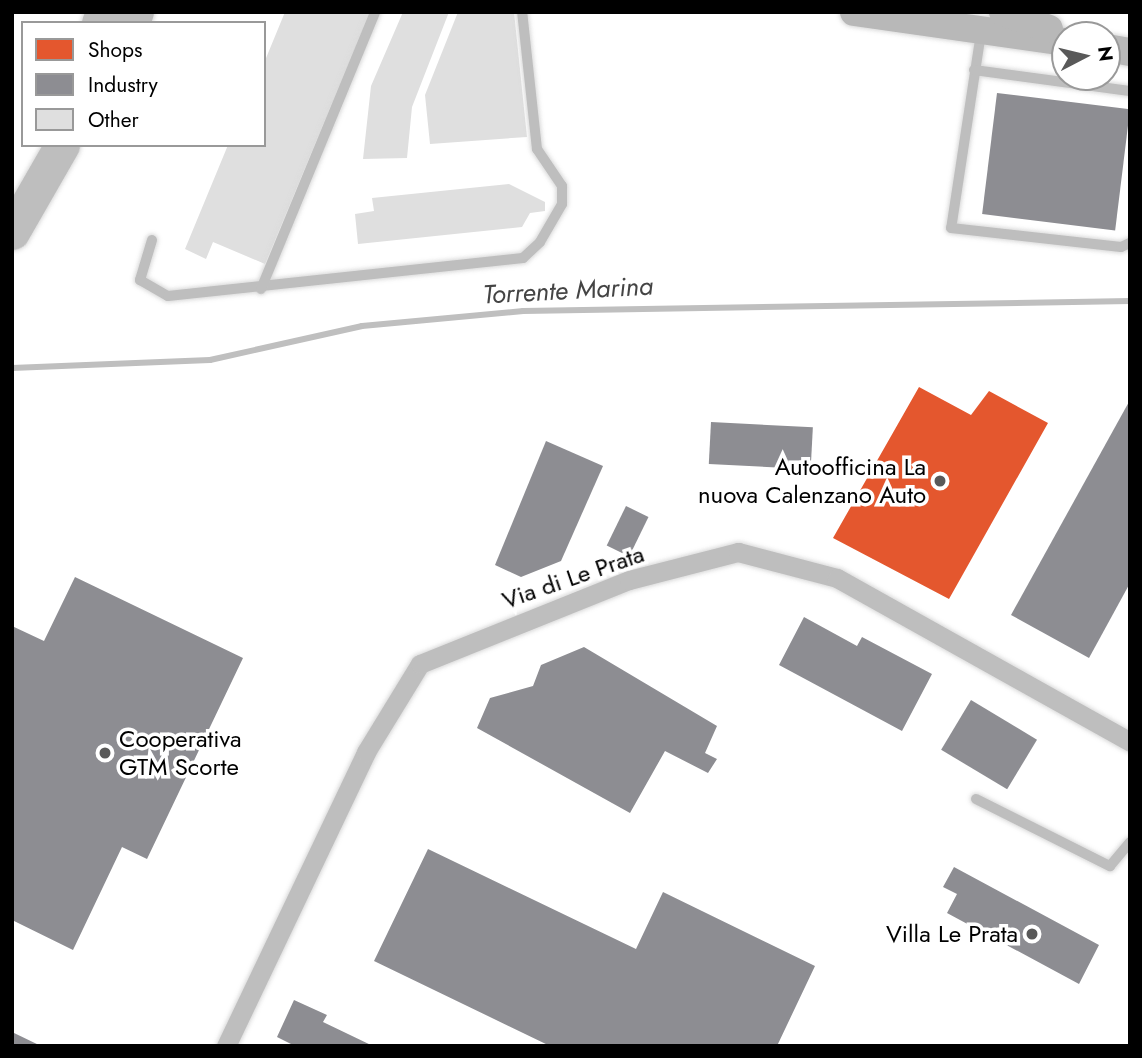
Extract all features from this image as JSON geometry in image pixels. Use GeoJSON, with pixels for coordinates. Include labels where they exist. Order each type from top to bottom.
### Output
{"type":"FeatureCollection","features":[{"type":"Feature","properties":{"kind":"highway"},"geometry":{"type":"LineString","coordinates":[[12,228],[36,147]]}},
{"type":"Feature","properties":{"kind":"highway"},"geometry":{"type":"LineString","coordinates":[[12,228],[46,147]]}},
{"type":"Feature","properties":{"kind":"highway"},"geometry":{"type":"LineString","coordinates":[[12,228],[61,147]]}},
{"type":"Feature","properties":{"kind":"street"},"geometry":{"type":"LineString","coordinates":[[854,12],[981,33],[1051,40]]}},
{"type":"Feature","properties":{"kind":"street"},"geometry":{"type":"LineString","coordinates":[[1003,12],[1051,30]]}},
{"type":"Feature","properties":{"kind":"street","name":"Via di Le Prata"},"geometry":{"type":"LineString","coordinates":[[226,1046],[366,752],[420,664],[629,580],[738,552],[837,578],[1130,742]]}},
{"type":"Feature","properties":{"kind":"lane"},"geometry":{"type":"LineString","coordinates":[[261,289],[375,12]]}},
{"type":"Feature","properties":{"kind":"lane"},"geometry":{"type":"LineString","coordinates":[[152,240],[140,280],[150,290],[168,296],[261,289],[523,258],[540,242],[562,204],[562,186],[537,149],[522,12]]}},
{"type":"Feature","properties":{"kind":"lane"},"geometry":{"type":"LineString","coordinates":[[981,33],[951,228],[1121,247],[1130,243]]}},
{"type":"Feature","properties":{"kind":"lane"},"geometry":{"type":"LineString","coordinates":[[974,70],[1130,91]]}},
{"type":"Feature","properties":{"kind":"lane"},"geometry":{"type":"LineString","coordinates":[[976,799],[1110,866],[1130,842]]}},
{"type":"Feature","properties":{"kind":"building: Shops","name":"Autoofficina La nuova Calenzano Auto"},"geometry":{"type":"Polygon","coordinates":[[[919,387],[971,415],[989,391],[1048,423],[949,599],[833,538],[919,387]]]}},
{"type":"Feature","properties":{"kind":"building: Industry"},"geometry":{"type":"Polygon","coordinates":[[[997,93],[1130,109],[1115,230],[982,214],[997,93]]]}},
{"type":"Feature","properties":{"kind":"building: Industry"},"geometry":{"type":"Polygon","coordinates":[[[1130,400],[1130,583],[1089,658],[1011,615],[1130,400]]]}},
{"type":"Feature","properties":{"kind":"building: Industry"},"geometry":{"type":"Polygon","coordinates":[[[711,422],[813,427],[811,469],[709,464],[711,422]]]}},
{"type":"Feature","properties":{"kind":"building: Industry"},"geometry":{"type":"Polygon","coordinates":[[[546,441],[603,466],[561,561],[521,577],[495,565],[546,441]]]}},
{"type":"Feature","properties":{"kind":"building: Industry"},"geometry":{"type":"Polygon","coordinates":[[[626,506],[648,517],[629,557],[607,546],[626,506]]]}},
{"type":"Feature","properties":{"kind":"building: Industry","name":"Cooperativa GTM Scorte"},"geometry":{"type":"Polygon","coordinates":[[[75,577],[243,658],[147,859],[122,847],[73,950],[12,920],[12,626],[44,641],[75,577]]]}},
{"type":"Feature","properties":{"kind":"building: Industry"},"geometry":{"type":"Polygon","coordinates":[[[804,617],[857,646],[862,637],[932,674],[902,731],[779,665],[804,617]]]}},
{"type":"Feature","properties":{"kind":"building: Industry"},"geometry":{"type":"Polygon","coordinates":[[[584,647],[717,726],[705,753],[717,759],[708,773],[665,751],[630,813],[477,728],[490,698],[533,686],[541,665],[584,647]]]}},
{"type":"Feature","properties":{"kind":"building: Industry"},"geometry":{"type":"Polygon","coordinates":[[[971,700],[1037,740],[1007,789],[941,750],[971,700]]]}},
{"type":"Feature","properties":{"kind":"building: Industry"},"geometry":{"type":"Polygon","coordinates":[[[428,849],[636,949],[663,892],[815,966],[777,1046],[550,1046],[374,961],[428,849]]]}},
{"type":"Feature","properties":{"kind":"building: Industry","name":"Villa Le Prata"},"geometry":{"type":"Polygon","coordinates":[[[954,867],[1099,945],[1079,984],[947,913],[957,894],[943,887],[954,867]]]}},
{"type":"Feature","properties":{"kind":"building: Industry"},"geometry":{"type":"Polygon","coordinates":[[[294,1000],[327,1015],[323,1022],[373,1046],[295,1046],[277,1037],[294,1000]]]}},
{"type":"Feature","properties":{"kind":"building: Industry"},"geometry":{"type":"Polygon","coordinates":[[[12,1032],[41,1046],[12,1046],[12,1032]]]}},
{"type":"Feature","properties":{"kind":"building: Other"},"geometry":{"type":"Polygon","coordinates":[[[285,12],[370,12],[265,264],[213,242],[206,259],[185,249],[227,147],[266,147],[266,58],[285,12]]]}},
{"type":"Feature","properties":{"kind":"building: Other"},"geometry":{"type":"Polygon","coordinates":[[[403,12],[449,12],[412,107],[407,158],[363,159],[371,86],[403,12]]]}},
{"type":"Feature","properties":{"kind":"building: Other"},"geometry":{"type":"Polygon","coordinates":[[[458,12],[514,12],[527,137],[430,144],[425,95],[458,12]]]}},
{"type":"Feature","properties":{"kind":"building: Other"},"geometry":{"type":"Polygon","coordinates":[[[509,184],[545,202],[545,211],[530,213],[522,227],[358,244],[355,214],[374,211],[372,198],[509,184]]]}},
{"type":"Feature","properties":{"kind":"waterway","name":"Torrente Marina"},"geometry":{"type":"LineString","coordinates":[[12,368],[210,360],[362,326],[523,311],[1130,301]]}},
{"type":"Feature","properties":{"kind":"place","name":"Autoofficina La nuova Calenzano Auto"},"geometry":{"type":"Point","coordinates":[940,481]}},
{"type":"Feature","properties":{"kind":"place","name":"Cooperativa GTM Scorte"},"geometry":{"type":"Point","coordinates":[105,753]}},
{"type":"Feature","properties":{"kind":"place","name":"Villa Le Prata"},"geometry":{"type":"Point","coordinates":[1032,934]}}]}
